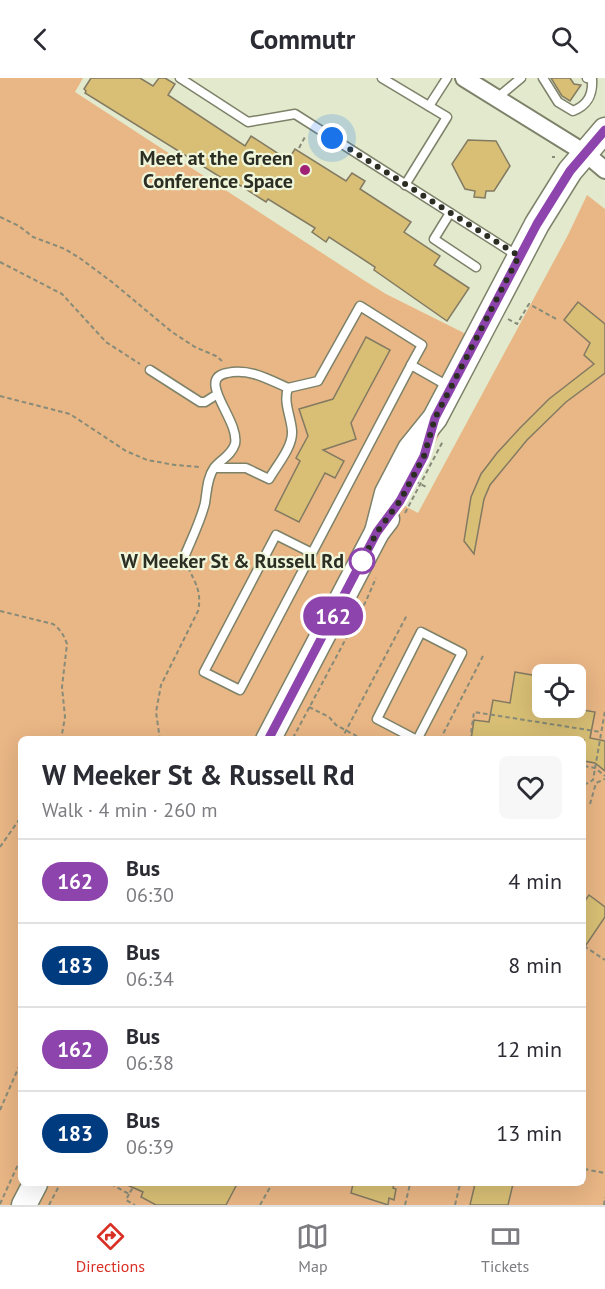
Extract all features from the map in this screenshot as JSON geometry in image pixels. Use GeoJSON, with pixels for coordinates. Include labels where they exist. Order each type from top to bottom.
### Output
{"type":"FeatureCollection","features":[{"type":"Feature","properties":{"kind":"main road"},"geometry":{"type":"LineString","coordinates":[[270,736],[377,532],[387,493],[410,449],[440,426],[451,387],[519,256],[562,182],[605,130]]}},
{"type":"Feature","properties":{"kind":"main road"},"geometry":{"type":"LineString","coordinates":[[24,1205],[34,1186]]}},
{"type":"Feature","properties":{"kind":"street"},"geometry":{"type":"LineString","coordinates":[[464,78],[585,153],[605,170]]}},
{"type":"Feature","properties":{"kind":"lane"},"geometry":{"type":"LineString","coordinates":[[180,78],[248,122],[295,114],[519,256]]}},
{"type":"Feature","properties":{"kind":"lane"},"geometry":{"type":"LineString","coordinates":[[382,78],[447,117],[405,185]]}},
{"type":"Feature","properties":{"kind":"lane"},"geometry":{"type":"LineString","coordinates":[[429,106],[447,78]]}},
{"type":"Feature","properties":{"kind":"lane"},"geometry":{"type":"LineString","coordinates":[[497,98],[521,78]]}},
{"type":"Feature","properties":{"kind":"lane"},"geometry":{"type":"LineString","coordinates":[[543,78],[558,102],[573,111],[593,93],[591,78]]}},
{"type":"Feature","properties":{"kind":"lane"},"geometry":{"type":"LineString","coordinates":[[450,213],[434,239],[476,267]]}},
{"type":"Feature","properties":{"kind":"lane"},"geometry":{"type":"LineString","coordinates":[[185,555],[204,504],[206,489],[214,468],[227,458],[236,435],[225,407],[216,395],[214,386],[216,379],[223,374],[240,371],[261,376],[288,388],[318,381],[360,306],[422,345],[240,690],[204,672],[276,535],[312,553]]}},
{"type":"Feature","properties":{"kind":"lane"},"geometry":{"type":"LineString","coordinates":[[411,365],[451,387]]}},
{"type":"Feature","properties":{"kind":"lane"},"geometry":{"type":"LineString","coordinates":[[150,370],[200,402],[205,402],[216,395]]}},
{"type":"Feature","properties":{"kind":"lane"},"geometry":{"type":"LineString","coordinates":[[214,468],[246,468],[268,479],[290,443],[292,432],[285,396],[288,388]]}},
{"type":"Feature","properties":{"kind":"lane"},"geometry":{"type":"LineString","coordinates":[[411,736],[377,719],[421,632],[462,653],[419,736]]}},
{"type":"Feature","properties":{"kind":"path"},"geometry":{"type":"LineString","coordinates":[[299,148],[301,144]]}},
{"type":"Feature","properties":{"kind":"path"},"geometry":{"type":"LineString","coordinates":[[0,217],[19,226],[33,237],[65,249],[112,282],[172,332],[195,347],[216,356],[233,372]]}},
{"type":"Feature","properties":{"kind":"path"},"geometry":{"type":"LineString","coordinates":[[0,262],[62,294],[106,342],[150,370]]}},
{"type":"Feature","properties":{"kind":"path"},"geometry":{"type":"LineString","coordinates":[[508,319],[517,324],[529,304],[558,320]]}},
{"type":"Feature","properties":{"kind":"path"},"geometry":{"type":"LineString","coordinates":[[0,396],[70,414],[126,451],[147,460],[214,468]]}},
{"type":"Feature","properties":{"kind":"path"},"geometry":{"type":"LineString","coordinates":[[404,515],[420,484],[440,426]]}},
{"type":"Feature","properties":{"kind":"path"},"geometry":{"type":"LineString","coordinates":[[415,481],[428,488]]}},
{"type":"Feature","properties":{"kind":"path"},"geometry":{"type":"LineString","coordinates":[[159,736],[156,712],[161,685],[198,611],[201,598],[187,567],[185,555]]}},
{"type":"Feature","properties":{"kind":"path"},"geometry":{"type":"LineString","coordinates":[[293,736],[366,601],[377,574]]}},
{"type":"Feature","properties":{"kind":"path"},"geometry":{"type":"LineString","coordinates":[[0,610],[53,624],[59,628],[64,637],[67,644],[62,687],[65,717],[62,736]]}},
{"type":"Feature","properties":{"kind":"path"},"geometry":{"type":"LineString","coordinates":[[343,736],[407,615]]}},
{"type":"Feature","properties":{"kind":"path"},"geometry":{"type":"LineString","coordinates":[[442,736],[483,656]]}},
{"type":"Feature","properties":{"kind":"path"},"geometry":{"type":"LineString","coordinates":[[309,707],[357,736]]}},
{"type":"Feature","properties":{"kind":"path"},"geometry":{"type":"LineString","coordinates":[[593,780],[605,711]]}},
{"type":"Feature","properties":{"kind":"path"},"geometry":{"type":"LineString","coordinates":[[471,736],[474,712],[601,732]]}},
{"type":"Feature","properties":{"kind":"path"},"geometry":{"type":"LineString","coordinates":[[586,766],[595,768],[605,778],[596,783],[590,804]]}},
{"type":"Feature","properties":{"kind":"path"},"geometry":{"type":"LineString","coordinates":[[593,780],[596,783]]}},
{"type":"Feature","properties":{"kind":"path"},"geometry":{"type":"LineString","coordinates":[[586,784],[593,780]]}},
{"type":"Feature","properties":{"kind":"path"},"geometry":{"type":"LineString","coordinates":[[0,847],[18,821]]}},
{"type":"Feature","properties":{"kind":"path"},"geometry":{"type":"LineString","coordinates":[[586,947],[605,960]]}},
{"type":"Feature","properties":{"kind":"path"},"geometry":{"type":"LineString","coordinates":[[0,1110],[18,1069]]}},
{"type":"Feature","properties":{"kind":"path"},"geometry":{"type":"LineString","coordinates":[[0,1204],[18,1165]]}},
{"type":"Feature","properties":{"kind":"path"},"geometry":{"type":"LineString","coordinates":[[586,1169],[605,1173]]}},
{"type":"Feature","properties":{"kind":"path"},"geometry":{"type":"LineString","coordinates":[[49,1205],[59,1186]]}},
{"type":"Feature","properties":{"kind":"path"},"geometry":{"type":"LineString","coordinates":[[115,1186],[129,1194]]}},
{"type":"Feature","properties":{"kind":"path"},"geometry":{"type":"LineString","coordinates":[[134,1186],[126,1200],[135,1205]]}},
{"type":"Feature","properties":{"kind":"path"},"geometry":{"type":"LineString","coordinates":[[260,1205],[271,1186]]}},
{"type":"Feature","properties":{"kind":"path"},"geometry":{"type":"LineString","coordinates":[[405,1205],[410,1186]]}},
{"type":"Feature","properties":{"kind":"path"},"geometry":{"type":"LineString","coordinates":[[455,1205],[460,1186]]}},
{"type":"Feature","properties":{"kind":"path"},"geometry":{"type":"LineString","coordinates":[[603,1205],[605,1197]]}},
{"type":"Feature","properties":{"kind":"shaded area"},"geometry":{"type":"Polygon","coordinates":[[[0,78],[83,78],[75,92],[386,294],[486,344],[403,505],[418,513],[568,235],[587,195],[605,209],[605,1205],[0,1205],[0,78]]]}},
{"type":"Feature","properties":{"kind":"building"},"geometry":{"type":"Polygon","coordinates":[[[91,78],[140,78],[153,86],[159,78],[165,78],[175,84],[168,95],[245,146],[251,136],[288,160],[295,149],[346,181],[352,173],[365,181],[360,189],[411,222],[404,232],[440,256],[434,265],[469,288],[447,321],[374,270],[375,267],[329,237],[326,242],[312,232],[315,228],[268,199],[266,202],[227,177],[225,180],[85,93],[84,89],[91,78]]]}},
{"type":"Feature","properties":{"kind":"building"},"geometry":{"type":"Polygon","coordinates":[[[551,78],[570,78],[574,84],[581,85],[570,101],[562,96],[551,78]]]}},
{"type":"Feature","properties":{"kind":"building"},"geometry":{"type":"Polygon","coordinates":[[[468,140],[496,141],[510,166],[494,191],[486,191],[485,198],[474,197],[475,191],[465,189],[452,164],[468,140]]]}},
{"type":"Feature","properties":{"kind":"building"},"geometry":{"type":"Polygon","coordinates":[[[578,302],[605,324],[605,373],[566,402],[527,440],[490,485],[484,499],[474,554],[464,541],[471,497],[481,474],[497,453],[549,399],[594,364],[584,355],[590,343],[564,320],[578,302]]]}},
{"type":"Feature","properties":{"kind":"building"},"geometry":{"type":"Polygon","coordinates":[[[366,337],[390,350],[351,423],[356,439],[323,450],[344,461],[335,478],[325,473],[299,522],[275,510],[300,461],[296,458],[308,436],[299,409],[333,399],[366,337]]]}},
{"type":"Feature","properties":{"kind":"building"},"geometry":{"type":"Polygon","coordinates":[[[515,672],[532,675],[532,718],[586,718],[586,710],[595,712],[590,738],[605,741],[605,771],[595,763],[586,761],[586,736],[472,736],[474,720],[489,722],[493,700],[510,703],[515,672]]]}},
{"type":"Feature","properties":{"kind":"building"},"geometry":{"type":"Polygon","coordinates":[[[589,895],[605,907],[605,917],[586,945],[586,899],[589,895]]]}},
{"type":"Feature","properties":{"kind":"building"},"geometry":{"type":"Polygon","coordinates":[[[130,1186],[236,1186],[226,1205],[156,1205],[141,1197],[143,1192],[130,1186]]]}},
{"type":"Feature","properties":{"kind":"building"},"geometry":{"type":"Polygon","coordinates":[[[353,1186],[394,1186],[396,1189],[394,1200],[389,1198],[388,1205],[351,1193],[353,1186]]]}},
{"type":"Feature","properties":{"kind":"building"},"geometry":{"type":"Polygon","coordinates":[[[475,1186],[513,1186],[508,1205],[470,1205],[475,1186]]]}},
{"type":"Feature","properties":{"kind":"bus line","name":"162"},"geometry":{"type":"LineString","coordinates":[[270,736],[377,532],[400,501],[424,456],[435,418],[519,256],[562,182],[605,130]]}},
{"type":"Feature","properties":{"kind":"place","name":"Meet at the Green Conference Space"},"geometry":{"type":"Point","coordinates":[305,170]}},
{"type":"Feature","properties":{"kind":"place","name":"W Meeker St & Russell Rd"},"geometry":{"type":"Point","coordinates":[362,561]}},
{"type":"Feature","properties":{"kind":"route"},"geometry":{"type":"LineString","coordinates":[[332,138],[519,256],[435,418],[424,456],[400,501],[377,532],[362,561]]}}]}
